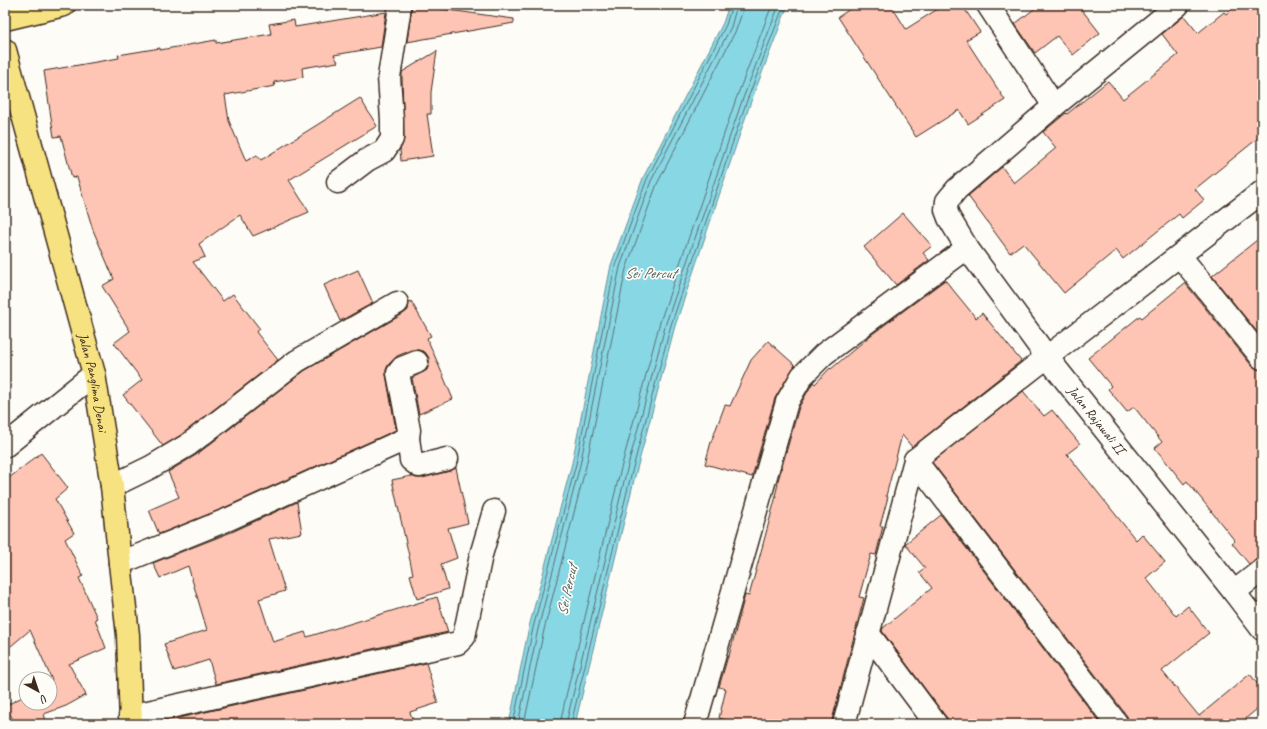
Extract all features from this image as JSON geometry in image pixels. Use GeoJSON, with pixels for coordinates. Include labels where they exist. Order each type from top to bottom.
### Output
{"type":"FeatureCollection","features":[{"type":"Feature","properties":{"kind":"main road"},"geometry":{"type":"LineString","coordinates":[[5,19],[64,5]]}},
{"type":"Feature","properties":{"kind":"main road","name":"Jalan Panglima Denai"},"geometry":{"type":"LineString","coordinates":[[5,50],[94,374],[112,486],[128,635],[130,720]]}},
{"type":"Feature","properties":{"kind":"street"},"geometry":{"type":"LineString","coordinates":[[338,182],[367,160],[384,151],[392,139],[389,77],[399,5]]}},
{"type":"Feature","properties":{"kind":"street"},"geometry":{"type":"LineString","coordinates":[[988,5],[1054,106],[1178,5]]}},
{"type":"Feature","properties":{"kind":"street","name":"Jalan Rajawali II"},"geometry":{"type":"LineString","coordinates":[[1054,106],[957,189],[947,201],[946,210],[949,218],[967,248],[1047,357],[1262,629]]}},
{"type":"Feature","properties":{"kind":"street"},"geometry":{"type":"LineString","coordinates":[[844,724],[915,460],[1262,192]]}},
{"type":"Feature","properties":{"kind":"street"},"geometry":{"type":"LineString","coordinates":[[695,724],[787,402],[802,376],[824,354],[967,248]]}},
{"type":"Feature","properties":{"kind":"street"},"geometry":{"type":"LineString","coordinates":[[1180,256],[1262,358]]}},
{"type":"Feature","properties":{"kind":"street"},"geometry":{"type":"LineString","coordinates":[[112,486],[151,467],[188,445],[297,362],[397,303]]}},
{"type":"Feature","properties":{"kind":"street"},"geometry":{"type":"LineString","coordinates":[[417,362],[402,368],[398,373],[409,430],[408,438],[411,460],[419,466],[448,459]]}},
{"type":"Feature","properties":{"kind":"street"},"geometry":{"type":"LineString","coordinates":[[5,446],[94,374]]}},
{"type":"Feature","properties":{"kind":"street"},"geometry":{"type":"LineString","coordinates":[[120,563],[229,519],[408,438]]}},
{"type":"Feature","properties":{"kind":"street"},"geometry":{"type":"LineString","coordinates":[[915,460],[1117,724]]}},
{"type":"Feature","properties":{"kind":"street"},"geometry":{"type":"LineString","coordinates":[[130,720],[458,643],[464,637],[481,554],[494,511]]}},
{"type":"Feature","properties":{"kind":"street"},"geometry":{"type":"LineString","coordinates":[[1234,592],[1262,570]]}},
{"type":"Feature","properties":{"kind":"street"},"geometry":{"type":"LineString","coordinates":[[868,633],[936,724]]}},
{"type":"Feature","properties":{"kind":"water","name":"Sei Percut"},"geometry":{"type":"Polygon","coordinates":[[[729,5],[788,5],[750,104],[675,326],[634,480],[575,724],[509,724],[529,627],[572,463],[611,265],[643,178],[723,23],[729,5]]]}},
{"type":"Feature","properties":{"kind":"building"},"geometry":{"type":"Polygon","coordinates":[[[412,5],[514,19],[514,23],[407,42],[412,5]]]}},
{"type":"Feature","properties":{"kind":"building"},"geometry":{"type":"Polygon","coordinates":[[[856,5],[891,5],[906,29],[944,5],[962,5],[980,32],[966,40],[1005,100],[968,124],[959,110],[916,137],[838,17],[856,5]]]}},
{"type":"Feature","properties":{"kind":"building"},"geometry":{"type":"Polygon","coordinates":[[[1039,5],[1078,5],[1100,33],[1073,55],[1057,36],[1035,53],[1015,24],[1039,5]]]}},
{"type":"Feature","properties":{"kind":"building"},"geometry":{"type":"Polygon","coordinates":[[[1237,5],[1262,5],[1262,135],[1195,189],[1204,200],[1182,218],[1179,214],[1123,259],[1116,250],[1064,293],[1023,243],[1010,253],[968,196],[1002,167],[1014,183],[1056,148],[1043,132],[1108,81],[1123,99],[1178,55],[1162,34],[1184,16],[1198,33],[1224,12],[1226,14],[1237,5]]]}},
{"type":"Feature","properties":{"kind":"building"},"geometry":{"type":"Polygon","coordinates":[[[386,12],[381,47],[334,55],[338,62],[302,68],[303,77],[274,82],[275,86],[225,95],[229,121],[246,161],[257,155],[261,160],[360,98],[377,126],[289,180],[309,212],[253,236],[240,215],[199,244],[205,257],[193,262],[223,301],[233,294],[260,329],[256,332],[278,360],[181,435],[163,446],[123,395],[142,380],[114,343],[130,331],[102,286],[114,279],[93,230],[77,177],[72,178],[61,136],[54,137],[44,71],[119,58],[118,55],[160,48],[160,50],[216,40],[216,43],[271,34],[269,24],[294,20],[295,27],[386,12]]]}},
{"type":"Feature","properties":{"kind":"building"},"geometry":{"type":"Polygon","coordinates":[[[437,51],[431,92],[431,114],[427,114],[433,156],[401,161],[400,150],[404,139],[402,72],[437,51]]]}},
{"type":"Feature","properties":{"kind":"building"},"geometry":{"type":"Polygon","coordinates":[[[903,213],[932,246],[923,253],[929,260],[896,285],[864,247],[903,213]]]}},
{"type":"Feature","properties":{"kind":"building"},"geometry":{"type":"Polygon","coordinates":[[[1262,236],[1262,338],[1212,276],[1262,236]]]}},
{"type":"Feature","properties":{"kind":"building"},"geometry":{"type":"Polygon","coordinates":[[[358,270],[373,303],[340,321],[324,285],[358,270]]]}},
{"type":"Feature","properties":{"kind":"building"},"geometry":{"type":"Polygon","coordinates":[[[945,280],[976,318],[982,313],[1021,361],[912,447],[902,435],[886,496],[888,497],[880,526],[883,526],[876,555],[871,554],[859,597],[864,598],[831,724],[742,724],[719,718],[726,689],[719,687],[745,595],[749,596],[776,496],[777,484],[799,407],[813,382],[815,384],[830,368],[831,369],[871,335],[945,280]]]}},
{"type":"Feature","properties":{"kind":"building"},"geometry":{"type":"Polygon","coordinates":[[[1185,283],[1252,366],[1262,370],[1262,558],[1249,564],[1232,543],[1235,541],[1187,481],[1184,484],[1155,448],[1162,442],[1134,407],[1127,412],[1108,389],[1111,386],[1088,358],[1140,316],[1142,318],[1185,283]]]}},
{"type":"Feature","properties":{"kind":"building"},"geometry":{"type":"Polygon","coordinates":[[[411,301],[431,336],[427,338],[453,399],[419,414],[412,378],[427,370],[429,358],[425,352],[418,350],[412,350],[397,356],[388,365],[386,370],[396,430],[224,508],[159,534],[149,510],[179,497],[168,472],[196,455],[304,371],[403,314],[408,310],[409,302],[411,301]]]}},
{"type":"Feature","properties":{"kind":"building"},"geometry":{"type":"Polygon","coordinates":[[[768,341],[795,365],[775,398],[752,477],[705,464],[711,442],[725,405],[730,406],[751,360],[768,341]]]}},
{"type":"Feature","properties":{"kind":"building"},"geometry":{"type":"Polygon","coordinates":[[[1023,391],[1044,416],[1052,410],[1080,444],[1067,454],[1136,540],[1142,534],[1165,562],[1146,578],[1176,616],[1188,606],[1209,633],[1162,671],[1199,716],[1250,674],[1262,690],[1262,705],[1239,724],[1129,724],[1127,716],[932,462],[1023,391]]]}},
{"type":"Feature","properties":{"kind":"building"},"geometry":{"type":"Polygon","coordinates":[[[41,453],[68,488],[55,499],[74,533],[65,539],[83,576],[79,578],[97,618],[95,619],[106,648],[69,664],[86,695],[58,709],[58,671],[48,671],[30,630],[5,651],[5,481],[41,453]]]}},
{"type":"Feature","properties":{"kind":"building"},"geometry":{"type":"Polygon","coordinates":[[[456,468],[468,523],[448,528],[457,558],[441,564],[448,589],[417,599],[410,575],[413,574],[392,480],[411,476],[422,478],[456,468]]]}},
{"type":"Feature","properties":{"kind":"building"},"geometry":{"type":"Polygon","coordinates":[[[297,502],[302,533],[269,539],[285,591],[259,599],[273,642],[305,632],[307,637],[437,597],[448,632],[216,684],[209,660],[174,671],[164,644],[207,630],[188,566],[160,578],[153,563],[234,531],[297,502]]]}},
{"type":"Feature","properties":{"kind":"building"},"geometry":{"type":"Polygon","coordinates":[[[941,515],[1101,724],[952,724],[943,713],[882,631],[883,628],[932,588],[919,572],[925,568],[905,544],[941,515]]]}},
{"type":"Feature","properties":{"kind":"building"},"geometry":{"type":"Polygon","coordinates":[[[426,663],[438,703],[410,712],[414,724],[294,724],[293,718],[267,724],[166,724],[165,721],[426,663]]]}},
{"type":"Feature","properties":{"kind":"building"},"geometry":{"type":"Polygon","coordinates":[[[18,699],[18,711],[52,711],[44,714],[47,724],[16,724],[5,706],[18,699]]]}}]}
